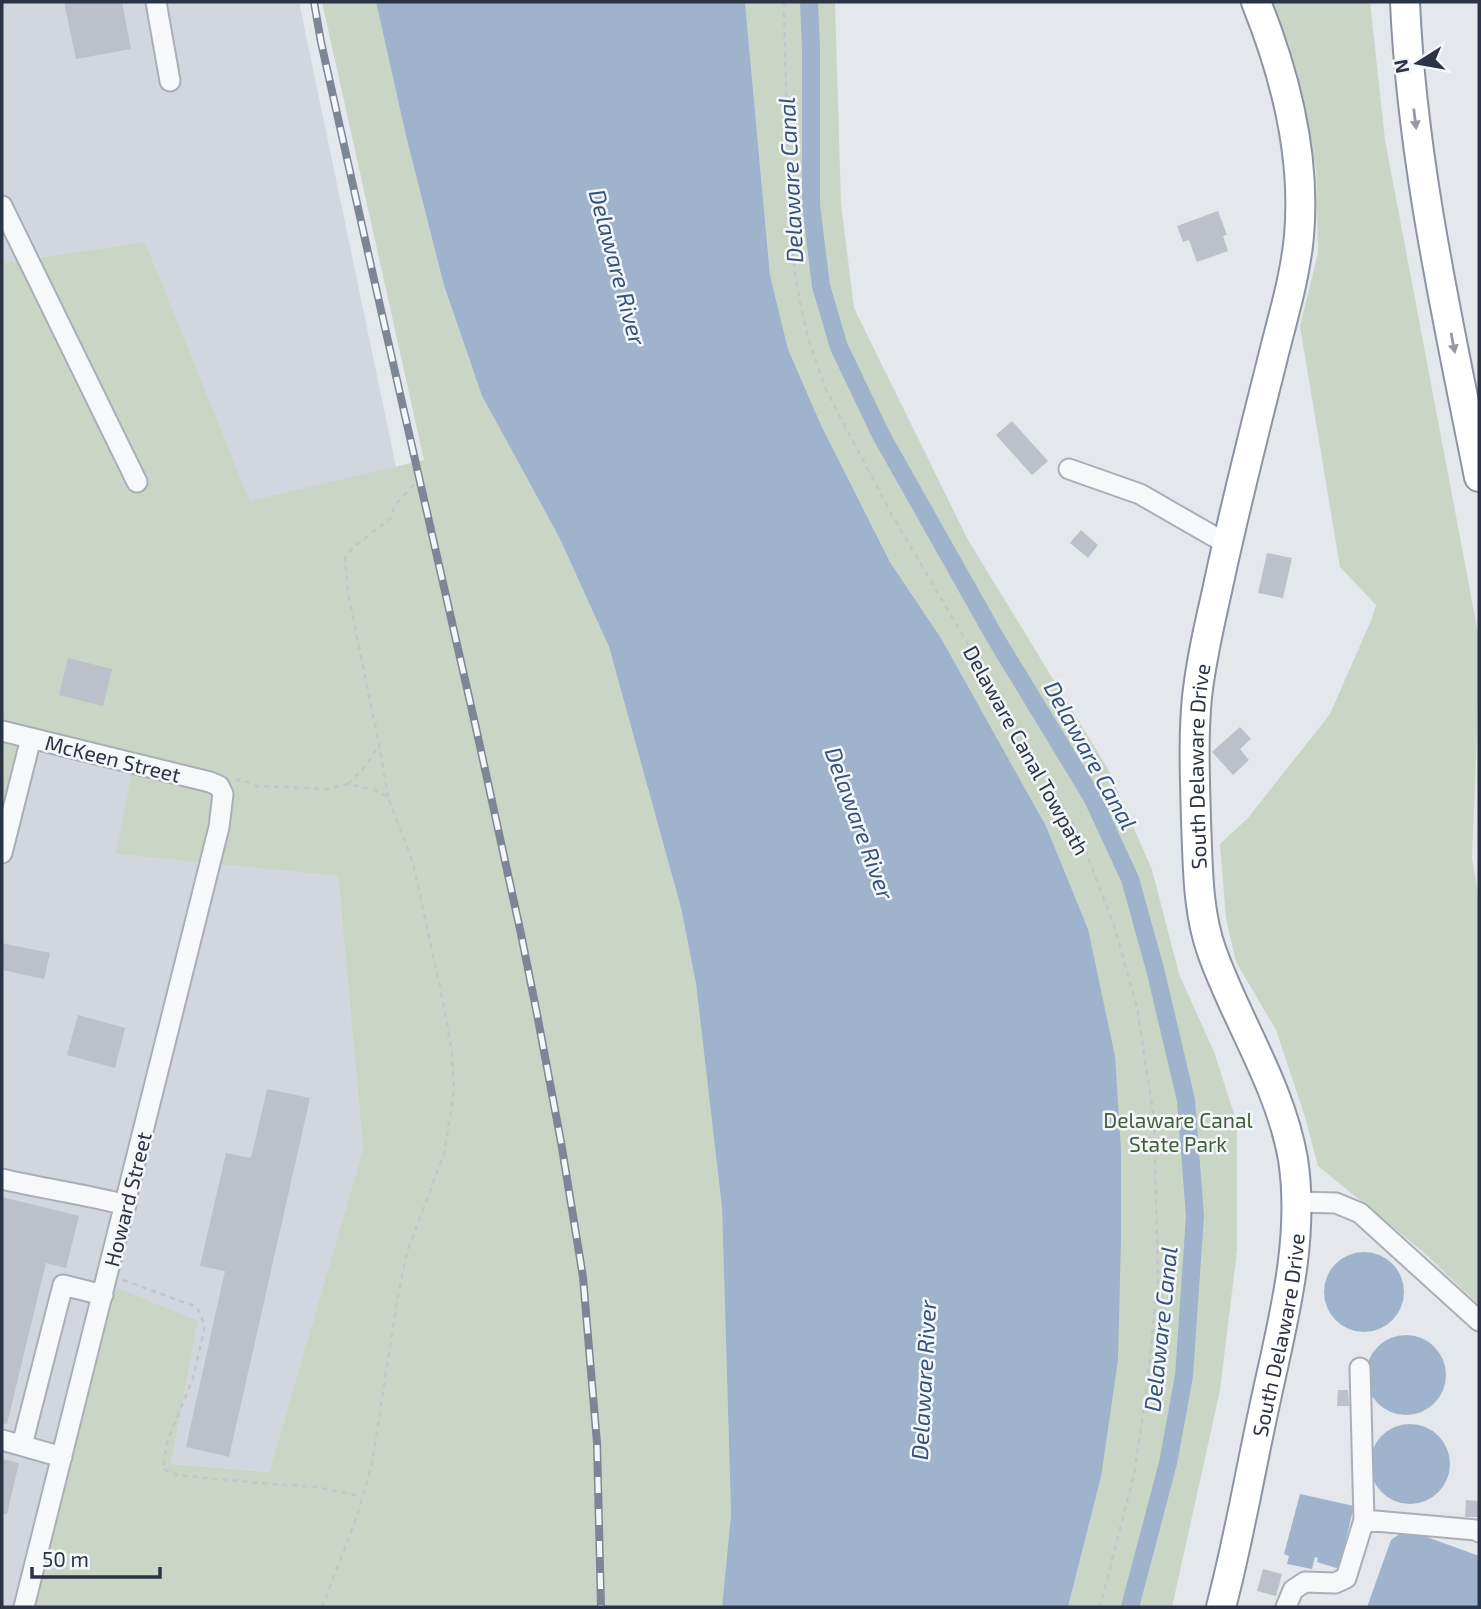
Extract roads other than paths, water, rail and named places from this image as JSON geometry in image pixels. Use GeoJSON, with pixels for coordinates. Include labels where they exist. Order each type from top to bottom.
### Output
{"type":"FeatureCollection","features":[{"type":"Feature","properties":{"kind":"highway","name":"South Delaware Drive"},"geometry":{"type":"LineString","coordinates":[[1222,1607],[1283,1314],[1294,1249],[1296,1202],[1295,1174],[1282,1117],[1206,931],[1200,897],[1194,754],[1200,674],[1227,544],[1287,299],[1299,235],[1299,172],[1291,117],[1273,49],[1256,2]]}},
{"type":"Feature","properties":{"kind":"highway"},"geometry":{"type":"LineString","coordinates":[[1405,2],[1414,113],[1425,190],[1479,477]]}},
{"type":"Feature","properties":{"kind":"street"},"geometry":{"type":"LineString","coordinates":[[156,2],[170,81]]}},
{"type":"Feature","properties":{"kind":"street"},"geometry":{"type":"LineString","coordinates":[[2,206],[137,482]]}},
{"type":"Feature","properties":{"kind":"street"},"geometry":{"type":"LineString","coordinates":[[1069,470],[1140,494],[1227,544]]}},
{"type":"Feature","properties":{"kind":"street","name":"McKeen Street"},"geometry":{"type":"LineString","coordinates":[[2,731],[210,782],[221,790]]}},
{"type":"Feature","properties":{"kind":"street"},"geometry":{"type":"LineString","coordinates":[[2,853],[31,738]]}},
{"type":"Feature","properties":{"kind":"street","name":"Howard Street"},"geometry":{"type":"LineString","coordinates":[[24,1607],[219,827],[223,805],[221,790]]}},
{"type":"Feature","properties":{"kind":"street"},"geometry":{"type":"LineString","coordinates":[[2,1179],[89,1195],[126,1205]]}},
{"type":"Feature","properties":{"kind":"street"},"geometry":{"type":"LineString","coordinates":[[1296,1202],[1336,1203],[1360,1213],[1479,1321]]}},
{"type":"Feature","properties":{"kind":"street"},"geometry":{"type":"LineString","coordinates":[[22,1445],[63,1285],[103,1295]]}},
{"type":"Feature","properties":{"kind":"street"},"geometry":{"type":"LineString","coordinates":[[1286,1607],[1293,1590],[1305,1582],[1335,1583],[1346,1578],[1364,1520],[1360,1368]]}},
{"type":"Feature","properties":{"kind":"street"},"geometry":{"type":"LineString","coordinates":[[2,1440],[62,1457]]}},
{"type":"Feature","properties":{"kind":"street"},"geometry":{"type":"LineString","coordinates":[[1364,1520],[1479,1532]]}},
{"type":"Feature","properties":{"kind":"water","name":"Delaware River"},"geometry":{"type":"Polygon","coordinates":[[[376,2],[745,2],[770,275],[788,349],[821,425],[890,562],[941,638],[1046,826],[1088,929],[1115,1056],[1121,1151],[1118,1360],[1101,1477],[1068,1607],[722,1607],[731,1514],[722,1208],[696,984],[681,908],[609,647],[559,537],[482,396],[444,286],[376,2]]]}},
{"type":"Feature","properties":{"kind":"water"},"geometry":{"type":"Polygon","coordinates":[[[1364,1252],[1379,1255],[1392,1264],[1401,1277],[1404,1292],[1401,1307],[1392,1320],[1379,1329],[1364,1332],[1349,1329],[1336,1320],[1327,1307],[1324,1292],[1327,1277],[1336,1264],[1349,1255],[1364,1252]]]}},
{"type":"Feature","properties":{"kind":"water"},"geometry":{"type":"Polygon","coordinates":[[[1406,1335],[1421,1338],[1434,1347],[1443,1360],[1446,1375],[1443,1390],[1434,1403],[1421,1412],[1406,1415],[1391,1412],[1378,1403],[1369,1390],[1366,1375],[1369,1360],[1378,1347],[1391,1338],[1406,1335]]]}},
{"type":"Feature","properties":{"kind":"water"},"geometry":{"type":"Polygon","coordinates":[[[1410,1424],[1425,1427],[1438,1436],[1447,1449],[1450,1464],[1447,1479],[1438,1492],[1425,1501],[1410,1504],[1395,1501],[1382,1492],[1373,1479],[1370,1464],[1373,1449],[1382,1436],[1395,1427],[1410,1424]]]}},
{"type":"Feature","properties":{"kind":"water"},"geometry":{"type":"Polygon","coordinates":[[[1300,1494],[1354,1506],[1339,1569],[1317,1562],[1318,1558],[1315,1557],[1312,1569],[1287,1564],[1289,1556],[1284,1554],[1300,1494]]]}},
{"type":"Feature","properties":{"kind":"water"},"geometry":{"type":"Polygon","coordinates":[[[1401,1533],[1416,1533],[1479,1556],[1479,1607],[1367,1607],[1391,1540],[1401,1533]]]}},
{"type":"Feature","properties":{"kind":"waterway","name":"Delaware Canal"},"geometry":{"type":"LineString","coordinates":[[809,2],[811,205],[821,286],[839,347],[881,435],[996,639],[1092,797],[1130,879],[1155,969],[1186,1100],[1195,1216],[1184,1376],[1168,1463],[1130,1607]]}},
{"type":"Feature","properties":{"kind":"railway"},"geometry":{"type":"LineString","coordinates":[[314,2],[521,934],[561,1142],[583,1277],[597,1443],[601,1607]]}},
{"type":"Feature","properties":{"kind":"park label","name":"Delaware Canal State Park"},"geometry":{"type":"Point","coordinates":[1178,1131]}}]}
